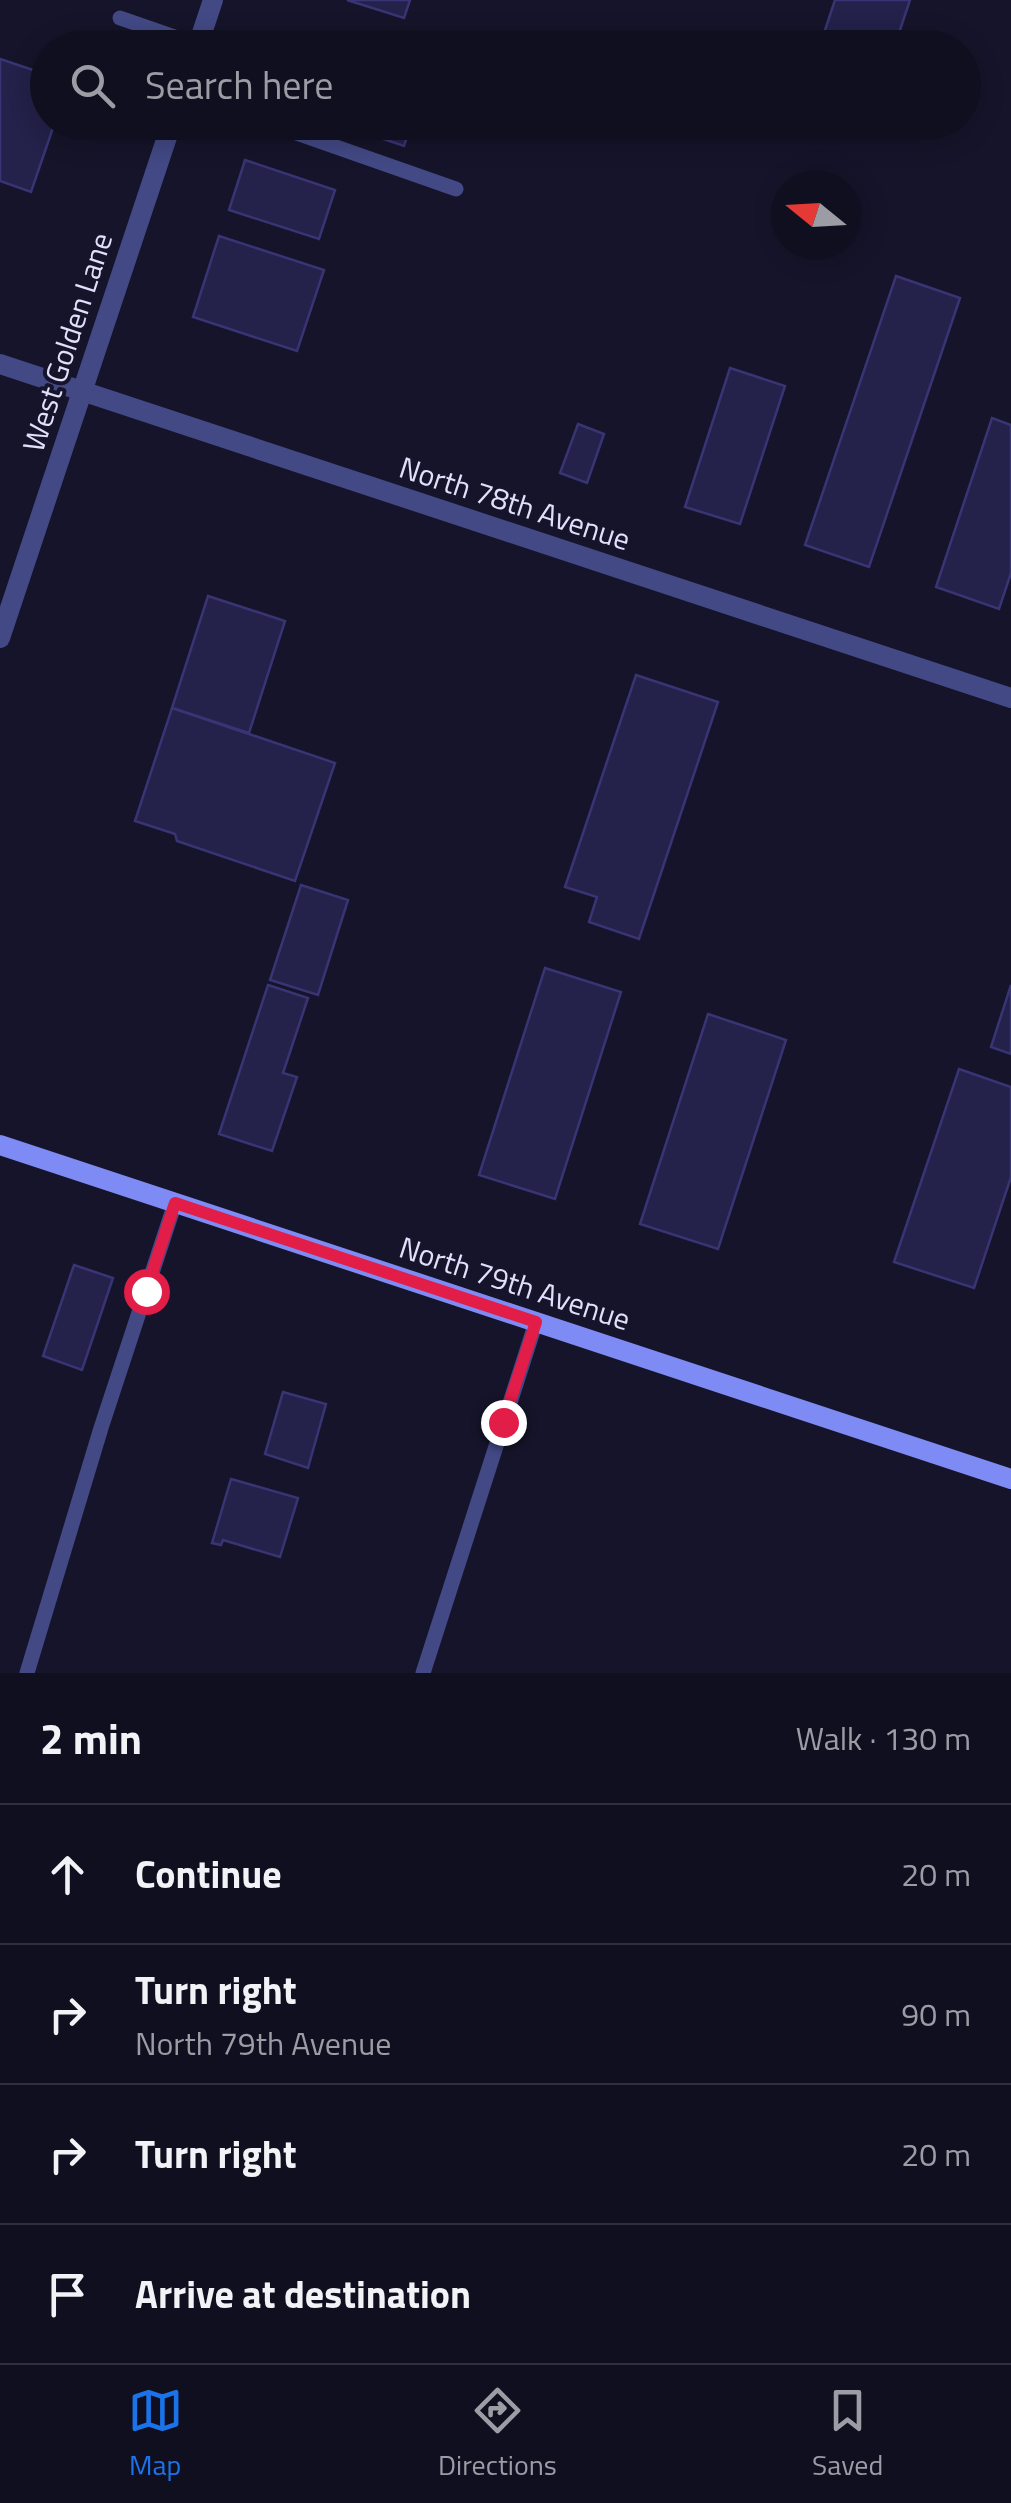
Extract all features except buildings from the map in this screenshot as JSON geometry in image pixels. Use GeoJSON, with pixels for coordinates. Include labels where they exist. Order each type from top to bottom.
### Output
{"type":"FeatureCollection","features":[{"type":"Feature","properties":{"kind":"street"},"geometry":{"type":"LineString","coordinates":[[203,30],[213,0]]}},
{"type":"Feature","properties":{"kind":"street","name":"West Golden Lane"},"geometry":{"type":"LineString","coordinates":[[0,638],[166,140]]}},
{"type":"Feature","properties":{"kind":"street","name":"North 78th Avenue"},"geometry":{"type":"LineString","coordinates":[[0,364],[1011,698]]}},
{"type":"Feature","properties":{"kind":"street","name":"North 79th Avenue"},"geometry":{"type":"LineString","coordinates":[[0,1145],[1011,1480]]}},
{"type":"Feature","properties":{"kind":"lane"},"geometry":{"type":"LineString","coordinates":[[120,18],[153,30]]}},
{"type":"Feature","properties":{"kind":"lane"},"geometry":{"type":"LineString","coordinates":[[316,140],[456,189]]}},
{"type":"Feature","properties":{"kind":"lane"},"geometry":{"type":"LineString","coordinates":[[28,1673],[101,1428],[175,1203]]}},
{"type":"Feature","properties":{"kind":"lane"},"geometry":{"type":"LineString","coordinates":[[428,1672],[536,1322]]}},
{"type":"Feature","properties":{"kind":"route"},"geometry":{"type":"LineString","coordinates":[[146,1291],[175,1203],[536,1322],[503,1422]]}}]}
